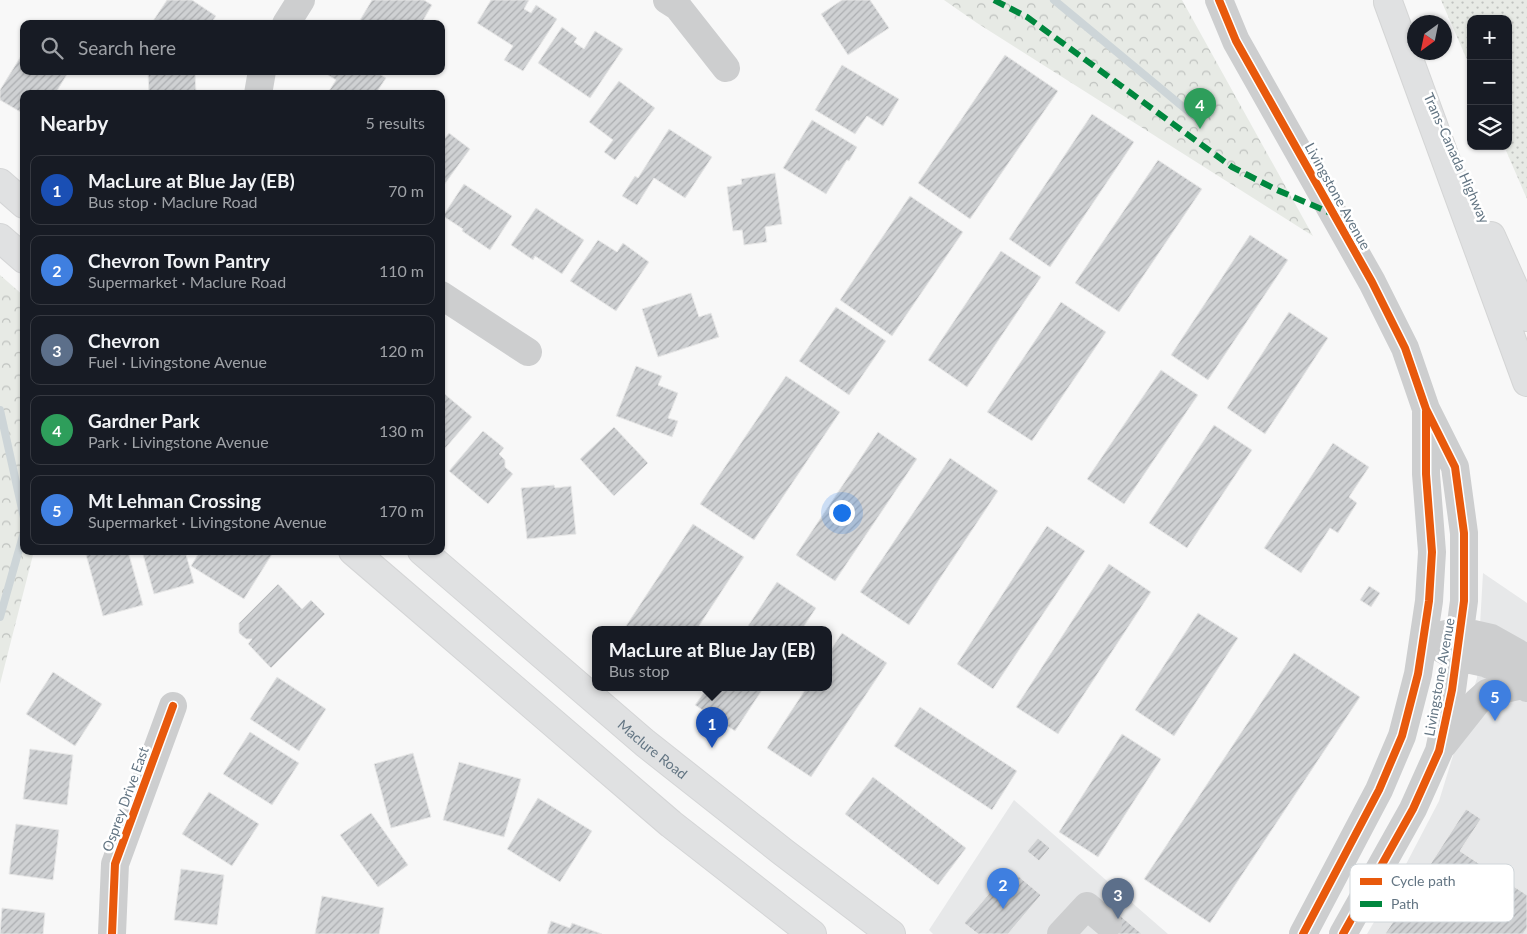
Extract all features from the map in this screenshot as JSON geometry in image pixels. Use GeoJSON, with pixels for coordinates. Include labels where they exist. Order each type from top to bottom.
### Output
{"type":"FeatureCollection","features":[{"type":"Feature","properties":{"kind":"main road","name":"Trans-Canada Highway"},"geometry":{"type":"LineString","coordinates":[[1387,1],[1527,316]]}},
{"type":"Feature","properties":{"kind":"main road"},"geometry":{"type":"LineString","coordinates":[[1387,1],[1527,382]]}},
{"type":"Feature","properties":{"kind":"main road"},"geometry":{"type":"LineString","coordinates":[[0,183],[20,200]]}},
{"type":"Feature","properties":{"kind":"main road"},"geometry":{"type":"LineString","coordinates":[[0,238],[20,256]]}},
{"type":"Feature","properties":{"kind":"main road"},"geometry":{"type":"LineString","coordinates":[[358,555],[664,818],[812,934]]}},
{"type":"Feature","properties":{"kind":"main road","name":"Maclure Road"},"geometry":{"type":"LineString","coordinates":[[427,555],[645,743],[891,934]]}},
{"type":"Feature","properties":{"kind":"street"},"geometry":{"type":"LineString","coordinates":[[288,20],[301,0]]}},
{"type":"Feature","properties":{"kind":"street"},"geometry":{"type":"LineString","coordinates":[[667,0],[678,7],[726,68]]}},
{"type":"Feature","properties":{"kind":"street","name":"Livingstone Avenue"},"geometry":{"type":"LineString","coordinates":[[1218,0],[1236,41],[1372,282],[1405,348],[1426,409],[1455,467],[1464,533],[1464,601],[1452,690],[1439,750],[1413,808],[1382,864]]}},
{"type":"Feature","properties":{"kind":"street"},"geometry":{"type":"LineString","coordinates":[[259,90],[261,75]]}},
{"type":"Feature","properties":{"kind":"street"},"geometry":{"type":"LineString","coordinates":[[445,297],[528,352]]}},
{"type":"Feature","properties":{"kind":"street","name":"Livingstone Avenue"},"geometry":{"type":"LineString","coordinates":[[1303,934],[1379,790],[1402,736],[1418,674],[1429,601],[1432,552],[1426,474],[1426,409]]}},
{"type":"Feature","properties":{"kind":"street"},"geometry":{"type":"LineString","coordinates":[[1423,639],[1459,644],[1485,663],[1504,672],[1525,678]]}},
{"type":"Feature","properties":{"kind":"street"},"geometry":{"type":"LineString","coordinates":[[1439,750],[1477,702],[1487,693],[1525,678]]}},
{"type":"Feature","properties":{"kind":"street","name":"Osprey Drive East"},"geometry":{"type":"LineString","coordinates":[[112,934],[115,864],[173,706]]}},
{"type":"Feature","properties":{"kind":"street","name":"Livingstone Avenue"},"geometry":{"type":"LineString","coordinates":[[1343,934],[1350,921]]}},
{"type":"Feature","properties":{"kind":"shaded area"},"geometry":{"type":"Polygon","coordinates":[[[1483,573],[1527,603],[1527,934],[1367,934],[1374,922],[1514,922],[1514,864],[1406,864],[1439,801],[1477,678],[1483,573]]]}},
{"type":"Feature","properties":{"kind":"shaded area"},"geometry":{"type":"Polygon","coordinates":[[[1014,800],[1168,934],[933,934],[929,930],[1014,800]]]}},
{"type":"Feature","properties":{"kind":"green space"},"geometry":{"type":"Polygon","coordinates":[[[944,0],[1182,0],[1313,236],[977,23],[944,0]]]}},
{"type":"Feature","properties":{"kind":"green space"},"geometry":{"type":"Polygon","coordinates":[[[1441,0],[1527,0],[1527,199],[1506,150],[1512,150],[1512,15],[1467,15],[1467,60],[1452,25],[1452,15],[1448,15],[1441,0]]]}},
{"type":"Feature","properties":{"kind":"green space"},"geometry":{"type":"Polygon","coordinates":[[[0,275],[20,292],[20,555],[33,555],[0,684],[0,275]]]}},
{"type":"Feature","properties":{"kind":"building"},"geometry":{"type":"Polygon","coordinates":[[[167,0],[192,0],[216,16],[213,20],[154,20],[167,0]]]}},
{"type":"Feature","properties":{"kind":"building"},"geometry":{"type":"Polygon","coordinates":[[[372,0],[424,0],[432,5],[423,20],[360,20],[372,0]]]}},
{"type":"Feature","properties":{"kind":"building"},"geometry":{"type":"Polygon","coordinates":[[[491,0],[529,0],[524,9],[531,13],[536,5],[557,19],[523,71],[504,60],[513,46],[477,23],[491,0]]]}},
{"type":"Feature","properties":{"kind":"building"},"geometry":{"type":"Polygon","coordinates":[[[842,0],[870,0],[889,28],[848,55],[821,14],[842,0]]]}},
{"type":"Feature","properties":{"kind":"building"},"geometry":{"type":"Polygon","coordinates":[[[562,27],[577,38],[574,42],[584,49],[595,31],[623,49],[590,98],[538,63],[562,27]]]}},
{"type":"Feature","properties":{"kind":"building"},"geometry":{"type":"Polygon","coordinates":[[[1005,55],[1058,91],[970,219],[918,183],[1005,55]]]}},
{"type":"Feature","properties":{"kind":"building"},"geometry":{"type":"Polygon","coordinates":[[[20,58],[20,75],[67,75],[57,90],[20,90],[20,112],[0,100],[0,90],[20,58]]]}},
{"type":"Feature","properties":{"kind":"building"},"geometry":{"type":"Polygon","coordinates":[[[842,65],[899,99],[883,126],[867,116],[855,134],[815,110],[842,65]]]}},
{"type":"Feature","properties":{"kind":"building"},"geometry":{"type":"Polygon","coordinates":[[[148,75],[195,75],[196,90],[149,90],[148,75]]]}},
{"type":"Feature","properties":{"kind":"building"},"geometry":{"type":"Polygon","coordinates":[[[328,75],[381,75],[386,78],[378,90],[330,90],[336,80],[328,75]]]}},
{"type":"Feature","properties":{"kind":"building"},"geometry":{"type":"Polygon","coordinates":[[[619,81],[655,108],[615,160],[604,152],[613,140],[589,122],[619,81]]]}},
{"type":"Feature","properties":{"kind":"building"},"geometry":{"type":"Polygon","coordinates":[[[1092,114],[1134,142],[1050,267],[1009,239],[1092,114]]]}},
{"type":"Feature","properties":{"kind":"building"},"geometry":{"type":"Polygon","coordinates":[[[812,120],[857,147],[826,194],[783,168],[812,120]]]}},
{"type":"Feature","properties":{"kind":"building"},"geometry":{"type":"Polygon","coordinates":[[[669,129],[712,157],[685,198],[654,178],[637,205],[622,196],[635,176],[638,178],[669,129]]]}},
{"type":"Feature","properties":{"kind":"building"},"geometry":{"type":"Polygon","coordinates":[[[449,133],[470,149],[445,183],[445,138],[449,133]]]}},
{"type":"Feature","properties":{"kind":"building"},"geometry":{"type":"Polygon","coordinates":[[[1158,160],[1202,189],[1119,312],[1075,283],[1158,160]]]}},
{"type":"Feature","properties":{"kind":"building"},"geometry":{"type":"Polygon","coordinates":[[[775,173],[782,224],[765,227],[767,242],[744,245],[742,230],[733,231],[727,187],[742,184],[741,179],[775,173]]]}},
{"type":"Feature","properties":{"kind":"building"},"geometry":{"type":"Polygon","coordinates":[[[464,184],[512,216],[490,250],[445,217],[445,213],[464,184]]]}},
{"type":"Feature","properties":{"kind":"building"},"geometry":{"type":"Polygon","coordinates":[[[910,196],[963,232],[892,336],[840,300],[910,196]]]}},
{"type":"Feature","properties":{"kind":"building"},"geometry":{"type":"Polygon","coordinates":[[[536,208],[584,240],[562,274],[535,256],[533,260],[511,245],[536,208]]]}},
{"type":"Feature","properties":{"kind":"building"},"geometry":{"type":"Polygon","coordinates":[[[1250,235],[1288,260],[1208,380],[1171,355],[1250,235]]]}},
{"type":"Feature","properties":{"kind":"building"},"geometry":{"type":"Polygon","coordinates":[[[598,240],[617,252],[623,243],[649,262],[616,311],[570,281],[598,240]]]}},
{"type":"Feature","properties":{"kind":"building"},"geometry":{"type":"Polygon","coordinates":[[[1001,251],[1041,277],[967,387],[928,360],[1001,251]]]}},
{"type":"Feature","properties":{"kind":"building"},"geometry":{"type":"Polygon","coordinates":[[[691,293],[699,317],[711,313],[719,337],[658,357],[642,309],[691,293]]]}},
{"type":"Feature","properties":{"kind":"building"},"geometry":{"type":"Polygon","coordinates":[[[1061,302],[1106,332],[1032,441],[987,412],[1061,302]]]}},
{"type":"Feature","properties":{"kind":"building"},"geometry":{"type":"Polygon","coordinates":[[[836,307],[886,341],[849,395],[799,361],[836,307]]]}},
{"type":"Feature","properties":{"kind":"building"},"geometry":{"type":"Polygon","coordinates":[[[1289,312],[1328,338],[1265,434],[1227,408],[1289,312]]]}},
{"type":"Feature","properties":{"kind":"building"},"geometry":{"type":"Polygon","coordinates":[[[636,366],[662,376],[658,385],[678,393],[668,418],[678,421],[672,437],[616,416],[636,366]]]}},
{"type":"Feature","properties":{"kind":"building"},"geometry":{"type":"Polygon","coordinates":[[[1161,370],[1198,395],[1124,504],[1087,479],[1161,370]]]}},
{"type":"Feature","properties":{"kind":"building"},"geometry":{"type":"Polygon","coordinates":[[[786,376],[840,412],[754,540],[700,504],[786,376]]]}},
{"type":"Feature","properties":{"kind":"building"},"geometry":{"type":"Polygon","coordinates":[[[445,394],[472,417],[445,448],[445,394]]]}},
{"type":"Feature","properties":{"kind":"building"},"geometry":{"type":"Polygon","coordinates":[[[1214,425],[1252,450],[1187,548],[1149,523],[1214,425]]]}},
{"type":"Feature","properties":{"kind":"building"},"geometry":{"type":"Polygon","coordinates":[[[614,427],[648,463],[614,496],[580,459],[614,427]]]}},
{"type":"Feature","properties":{"kind":"building"},"geometry":{"type":"Polygon","coordinates":[[[483,431],[504,448],[499,454],[505,460],[505,467],[513,474],[488,504],[449,471],[483,431]]]}},
{"type":"Feature","properties":{"kind":"building"},"geometry":{"type":"Polygon","coordinates":[[[878,432],[917,459],[835,581],[796,555],[878,432]]]}},
{"type":"Feature","properties":{"kind":"building"},"geometry":{"type":"Polygon","coordinates":[[[1333,443],[1369,467],[1349,497],[1357,503],[1338,533],[1330,528],[1301,573],[1264,548],[1333,443]]]}},
{"type":"Feature","properties":{"kind":"building"},"geometry":{"type":"Polygon","coordinates":[[[950,458],[998,491],[909,625],[860,592],[950,458]]]}},
{"type":"Feature","properties":{"kind":"building"},"geometry":{"type":"Polygon","coordinates":[[[554,485],[555,488],[571,486],[576,534],[527,539],[521,488],[554,485]]]}},
{"type":"Feature","properties":{"kind":"building"},"geometry":{"type":"Polygon","coordinates":[[[693,524],[744,557],[699,626],[626,626],[693,524]]]}},
{"type":"Feature","properties":{"kind":"building"},"geometry":{"type":"Polygon","coordinates":[[[1047,526],[1085,551],[993,689],[957,664],[1047,526]]]}},
{"type":"Feature","properties":{"kind":"building"},"geometry":{"type":"Polygon","coordinates":[[[86,555],[129,555],[143,605],[103,616],[86,555]]]}},
{"type":"Feature","properties":{"kind":"building"},"geometry":{"type":"Polygon","coordinates":[[[143,555],[186,555],[194,583],[154,594],[143,555]]]}},
{"type":"Feature","properties":{"kind":"building"},"geometry":{"type":"Polygon","coordinates":[[[198,555],[272,555],[244,599],[191,566],[198,555]]]}},
{"type":"Feature","properties":{"kind":"building"},"geometry":{"type":"Polygon","coordinates":[[[1109,564],[1151,592],[1058,734],[1016,707],[1109,564]]]}},
{"type":"Feature","properties":{"kind":"building"},"geometry":{"type":"Polygon","coordinates":[[[777,582],[816,608],[804,626],[748,626],[777,582]]]}},
{"type":"Feature","properties":{"kind":"building"},"geometry":{"type":"Polygon","coordinates":[[[278,584],[302,609],[311,600],[325,614],[271,668],[248,644],[252,639],[246,639],[239,633],[239,623],[278,584]]]}},
{"type":"Feature","properties":{"kind":"building"},"geometry":{"type":"Polygon","coordinates":[[[1369,586],[1380,593],[1371,607],[1360,600],[1369,586]]]}},
{"type":"Feature","properties":{"kind":"building"},"geometry":{"type":"Polygon","coordinates":[[[1198,613],[1238,638],[1174,736],[1135,710],[1198,613]]]}},
{"type":"Feature","properties":{"kind":"building"},"geometry":{"type":"Polygon","coordinates":[[[842,633],[887,663],[811,777],[767,748],[804,691],[832,691],[832,648],[842,633]]]}},
{"type":"Feature","properties":{"kind":"building"},"geometry":{"type":"Polygon","coordinates":[[[1294,653],[1360,697],[1210,923],[1144,879],[1294,653]]]}},
{"type":"Feature","properties":{"kind":"building"},"geometry":{"type":"Polygon","coordinates":[[[53,672],[102,704],[75,746],[26,714],[53,672]]]}},
{"type":"Feature","properties":{"kind":"building"},"geometry":{"type":"Polygon","coordinates":[[[277,677],[326,709],[299,751],[250,719],[277,677]]]}},
{"type":"Feature","properties":{"kind":"building"},"geometry":{"type":"Polygon","coordinates":[[[705,691],[761,691],[735,731],[695,705],[705,691]]]}},
{"type":"Feature","properties":{"kind":"building"},"geometry":{"type":"Polygon","coordinates":[[[920,707],[1017,771],[992,810],[894,746],[920,707]]]}},
{"type":"Feature","properties":{"kind":"building"},"geometry":{"type":"Polygon","coordinates":[[[250,732],[299,763],[272,805],[223,774],[250,732]]]}},
{"type":"Feature","properties":{"kind":"building"},"geometry":{"type":"Polygon","coordinates":[[[1122,734],[1161,759],[1098,857],[1059,832],[1122,734]]]}},
{"type":"Feature","properties":{"kind":"building"},"geometry":{"type":"Polygon","coordinates":[[[30,749],[73,755],[67,805],[23,799],[30,749]]]}},
{"type":"Feature","properties":{"kind":"building"},"geometry":{"type":"Polygon","coordinates":[[[413,753],[431,817],[391,828],[374,764],[413,753]]]}},
{"type":"Feature","properties":{"kind":"building"},"geometry":{"type":"Polygon","coordinates":[[[459,762],[521,779],[504,837],[443,820],[459,762]]]}},
{"type":"Feature","properties":{"kind":"building"},"geometry":{"type":"Polygon","coordinates":[[[873,777],[966,848],[938,885],[845,814],[873,777]]]}},
{"type":"Feature","properties":{"kind":"building"},"geometry":{"type":"Polygon","coordinates":[[[209,792],[259,824],[232,866],[182,834],[209,792]]]}},
{"type":"Feature","properties":{"kind":"building"},"geometry":{"type":"Polygon","coordinates":[[[538,798],[592,831],[560,882],[507,849],[538,798]]]}},
{"type":"Feature","properties":{"kind":"building"},"geometry":{"type":"Polygon","coordinates":[[[1466,809],[1481,819],[1460,851],[1480,864],[1430,864],[1466,809]]]}},
{"type":"Feature","properties":{"kind":"building"},"geometry":{"type":"Polygon","coordinates":[[[371,813],[408,865],[378,887],[340,835],[371,813]]]}},
{"type":"Feature","properties":{"kind":"building"},"geometry":{"type":"Polygon","coordinates":[[[16,824],[59,830],[53,880],[9,874],[16,824]]]}},
{"type":"Feature","properties":{"kind":"building"},"geometry":{"type":"Polygon","coordinates":[[[1038,838],[1050,848],[1039,861],[1027,851],[1038,838]]]}},
{"type":"Feature","properties":{"kind":"building"},"geometry":{"type":"Polygon","coordinates":[[[181,869],[224,875],[217,925],[174,920],[181,869]]]}},
{"type":"Feature","properties":{"kind":"building"},"geometry":{"type":"Polygon","coordinates":[[[1010,869],[1041,895],[1008,934],[978,934],[964,923],[1010,869]]]}},
{"type":"Feature","properties":{"kind":"building"},"geometry":{"type":"Polygon","coordinates":[[[1514,886],[1527,895],[1527,928],[1523,934],[1385,934],[1393,922],[1514,922],[1514,886]]]}},
{"type":"Feature","properties":{"kind":"building"},"geometry":{"type":"Polygon","coordinates":[[[322,896],[384,908],[379,934],[315,934],[322,896]]]}},
{"type":"Feature","properties":{"kind":"building"},"geometry":{"type":"Polygon","coordinates":[[[2,908],[45,913],[43,934],[0,934],[2,908]]]}},
{"type":"Feature","properties":{"kind":"building"},"geometry":{"type":"Polygon","coordinates":[[[1117,913],[1142,934],[1100,934],[1117,913]]]}},
{"type":"Feature","properties":{"kind":"building"},"geometry":{"type":"Polygon","coordinates":[[[551,921],[570,928],[572,923],[602,934],[547,934],[551,921]]]}},
{"type":"Feature","properties":{"kind":"waterway"},"geometry":{"type":"LineString","coordinates":[[1054,0],[1200,121]]}},
{"type":"Feature","properties":{"kind":"waterway"},"geometry":{"type":"LineString","coordinates":[[0,410],[20,500]]}},
{"type":"Feature","properties":{"kind":"waterway"},"geometry":{"type":"LineString","coordinates":[[0,617],[20,546]]}},
{"type":"Feature","properties":{"kind":"marked path"},"geometry":{"type":"LineString","coordinates":[[994,0],[1027,17],[1232,167],[1277,190],[1333,214]]}},
{"type":"Feature","properties":{"kind":"cycle path"},"geometry":{"type":"LineString","coordinates":[[1219,0],[1236,41],[1372,282],[1405,348],[1426,409],[1455,467],[1464,533],[1464,601],[1452,690],[1439,751],[1413,809],[1382,864]]}},
{"type":"Feature","properties":{"kind":"cycle path"},"geometry":{"type":"LineString","coordinates":[[1303,934],[1379,790],[1402,736],[1418,674],[1429,601],[1432,552],[1426,474],[1426,411]]}},
{"type":"Feature","properties":{"kind":"cycle path"},"geometry":{"type":"LineString","coordinates":[[112,934],[115,864],[173,706]]}},
{"type":"Feature","properties":{"kind":"cycle path"},"geometry":{"type":"LineString","coordinates":[[1343,934],[1350,922]]}},
{"type":"Feature","properties":{"kind":"place","name":"Gardner Park"},"geometry":{"type":"Point","coordinates":[1200,129]}},
{"type":"Feature","properties":{"kind":"place","name":"Mt Lehman Crossing"},"geometry":{"type":"Point","coordinates":[1495,721]}},
{"type":"Feature","properties":{"kind":"place","name":"MacLure at Blue Jay (EB)"},"geometry":{"type":"Point","coordinates":[712,748]}},
{"type":"Feature","properties":{"kind":"place","name":"Chevron Town Pantry"},"geometry":{"type":"Point","coordinates":[1003,909]}},
{"type":"Feature","properties":{"kind":"place","name":"Chevron"},"geometry":{"type":"Point","coordinates":[1118,919]}}]}
